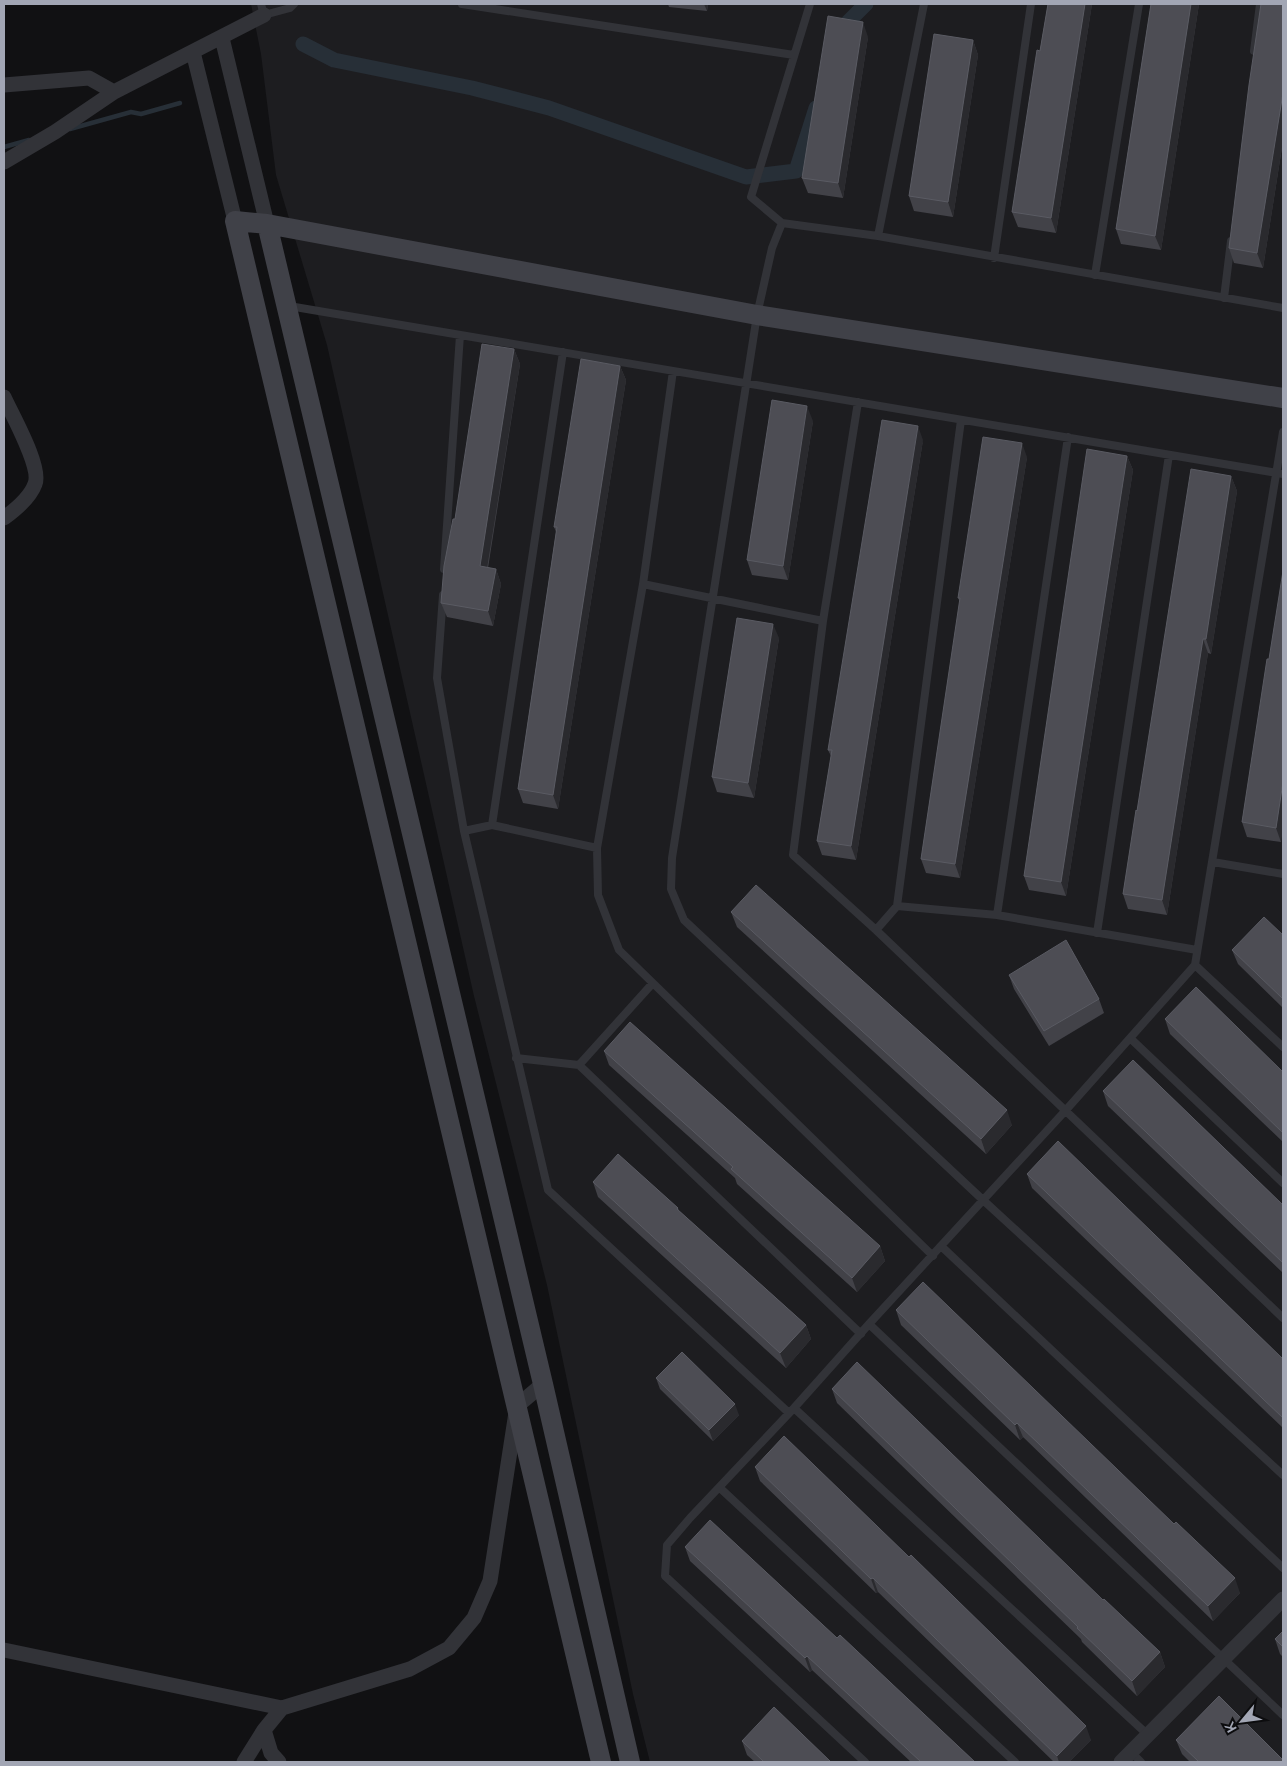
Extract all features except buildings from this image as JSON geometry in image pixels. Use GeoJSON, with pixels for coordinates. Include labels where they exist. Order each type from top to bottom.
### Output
{"type":"FeatureCollection","features":[{"type":"Feature","properties":{"kind":"street"},"geometry":{"type":"LineString","coordinates":[[4,162],[55,132],[114,92],[222,38],[262,9]]}},
{"type":"Feature","properties":{"kind":"street"},"geometry":{"type":"LineString","coordinates":[[222,38],[543,1384],[630,1762]]}},
{"type":"Feature","properties":{"kind":"street"},"geometry":{"type":"LineString","coordinates":[[193,52],[235,221],[601,1762]]}},
{"type":"Feature","properties":{"kind":"street"},"geometry":{"type":"LineString","coordinates":[[4,85],[89,78],[114,92]]}},
{"type":"Feature","properties":{"kind":"street"},"geometry":{"type":"LineString","coordinates":[[235,221],[267,224],[756,314],[1283,398]]}},
{"type":"Feature","properties":{"kind":"street"},"geometry":{"type":"LineString","coordinates":[[4,397],[35,463],[36,483],[20,506],[4,518]]}},
{"type":"Feature","properties":{"kind":"street"},"geometry":{"type":"LineString","coordinates":[[4,1650],[282,1708],[410,1669],[449,1648],[474,1618],[490,1581],[517,1406],[543,1384]]}},
{"type":"Feature","properties":{"kind":"street"},"geometry":{"type":"LineString","coordinates":[[1131,1759],[1148,1735],[1283,1599]]}},
{"type":"Feature","properties":{"kind":"street"},"geometry":{"type":"LineString","coordinates":[[244,1762],[264,1730],[282,1708]]}},
{"type":"Feature","properties":{"kind":"street"},"geometry":{"type":"LineString","coordinates":[[264,1730],[271,1753],[279,1762]]}},
{"type":"Feature","properties":{"kind":"lane"},"geometry":{"type":"LineString","coordinates":[[262,9],[290,8],[294,4]]}},
{"type":"Feature","properties":{"kind":"lane"},"geometry":{"type":"LineString","coordinates":[[462,4],[794,55]]}},
{"type":"Feature","properties":{"kind":"lane"},"geometry":{"type":"LineString","coordinates":[[810,4],[751,197],[782,223],[878,236],[1283,308]]}},
{"type":"Feature","properties":{"kind":"lane"},"geometry":{"type":"LineString","coordinates":[[878,236],[924,4]]}},
{"type":"Feature","properties":{"kind":"lane"},"geometry":{"type":"LineString","coordinates":[[994,258],[1031,4]]}},
{"type":"Feature","properties":{"kind":"lane"},"geometry":{"type":"LineString","coordinates":[[1095,276],[1139,4]]}},
{"type":"Feature","properties":{"kind":"lane"},"geometry":{"type":"LineString","coordinates":[[1253,63],[1260,4]]}},
{"type":"Feature","properties":{"kind":"lane"},"geometry":{"type":"LineString","coordinates":[[782,223],[772,248],[756,314],[672,858],[671,889],[684,920],[983,1200],[1283,1475]]}},
{"type":"Feature","properties":{"kind":"lane"},"geometry":{"type":"LineString","coordinates":[[1224,298],[1232,230]]}},
{"type":"Feature","properties":{"kind":"lane"},"geometry":{"type":"LineString","coordinates":[[287,306],[1280,473]]}},
{"type":"Feature","properties":{"kind":"lane"},"geometry":{"type":"LineString","coordinates":[[444,580],[460,335]]}},
{"type":"Feature","properties":{"kind":"lane"},"geometry":{"type":"LineString","coordinates":[[492,825],[563,352]]}},
{"type":"Feature","properties":{"kind":"lane"},"geometry":{"type":"LineString","coordinates":[[674,371],[643,584],[597,848],[598,896],[619,950],[933,1256]]}},
{"type":"Feature","properties":{"kind":"lane"},"geometry":{"type":"LineString","coordinates":[[858,402],[823,621],[793,855],[876,930],[1283,1318]]}},
{"type":"Feature","properties":{"kind":"lane"},"geometry":{"type":"LineString","coordinates":[[876,930],[897,906],[961,420]]}},
{"type":"Feature","properties":{"kind":"lane"},"geometry":{"type":"LineString","coordinates":[[865,1762],[666,1576],[667,1545],[792,1411],[1195,965],[1196,950],[1280,473],[1283,432]]}},
{"type":"Feature","properties":{"kind":"lane"},"geometry":{"type":"LineString","coordinates":[[997,915],[1068,438]]}},
{"type":"Feature","properties":{"kind":"lane"},"geometry":{"type":"LineString","coordinates":[[1097,933],[1169,455]]}},
{"type":"Feature","properties":{"kind":"lane"},"geometry":{"type":"LineString","coordinates":[[643,584],[823,621]]}},
{"type":"Feature","properties":{"kind":"lane"},"geometry":{"type":"LineString","coordinates":[[443,590],[437,678],[464,831],[548,1190],[1148,1735]]}},
{"type":"Feature","properties":{"kind":"lane"},"geometry":{"type":"LineString","coordinates":[[464,831],[492,825],[597,848]]}},
{"type":"Feature","properties":{"kind":"lane"},"geometry":{"type":"LineString","coordinates":[[1212,862],[1283,874]]}},
{"type":"Feature","properties":{"kind":"lane"},"geometry":{"type":"LineString","coordinates":[[897,906],[997,915],[1196,950]]}},
{"type":"Feature","properties":{"kind":"lane"},"geometry":{"type":"LineString","coordinates":[[1195,965],[1283,1047]]}},
{"type":"Feature","properties":{"kind":"lane"},"geometry":{"type":"LineString","coordinates":[[579,1065],[652,984]]}},
{"type":"Feature","properties":{"kind":"lane"},"geometry":{"type":"LineString","coordinates":[[1130,1038],[1283,1183]]}},
{"type":"Feature","properties":{"kind":"lane"},"geometry":{"type":"LineString","coordinates":[[516,1058],[579,1065],[860,1334]]}},
{"type":"Feature","properties":{"kind":"lane"},"geometry":{"type":"LineString","coordinates":[[941,1246],[1283,1568]]}},
{"type":"Feature","properties":{"kind":"lane"},"geometry":{"type":"LineString","coordinates":[[869,1324],[1283,1716]]}},
{"type":"Feature","properties":{"kind":"lane"},"geometry":{"type":"LineString","coordinates":[[720,1488],[1016,1762]]}},
{"type":"Feature","properties":{"kind":"shaded area"},"geometry":{"type":"Polygon","coordinates":[[[251,4],[1283,4],[1283,1762],[650,1762],[633,1694],[547,1285],[474,996],[327,345],[276,175],[261,54],[251,4]]]}},
{"type":"Feature","properties":{"kind":"waterway"},"geometry":{"type":"LineString","coordinates":[[840,36],[843,27],[866,4]]}},
{"type":"Feature","properties":{"kind":"waterway"},"geometry":{"type":"LineString","coordinates":[[303,44],[334,60],[472,88],[549,108],[746,177],[796,171],[816,108]]}},
{"type":"Feature","properties":{"kind":"waterway"},"geometry":{"type":"LineString","coordinates":[[70,129],[131,112],[141,114],[180,103]]}},
{"type":"Feature","properties":{"kind":"waterway"},"geometry":{"type":"LineString","coordinates":[[4,147],[29,140]]}}]}
